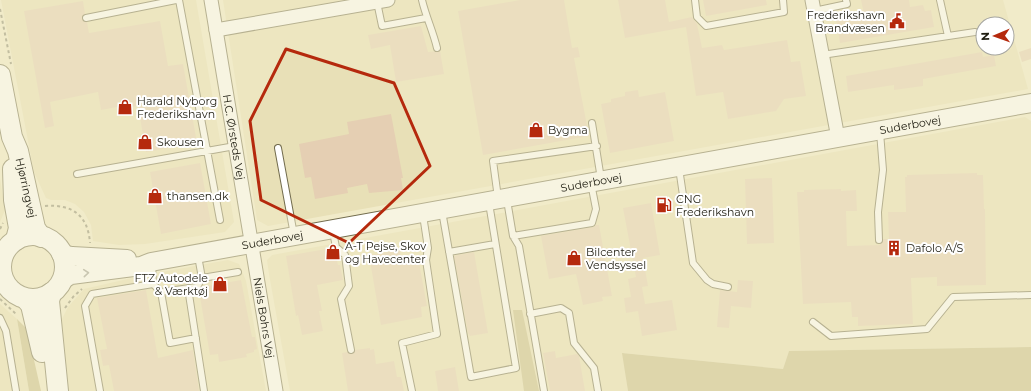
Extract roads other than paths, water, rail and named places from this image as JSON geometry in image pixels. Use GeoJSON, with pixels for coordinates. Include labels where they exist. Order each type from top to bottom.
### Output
{"type":"FeatureCollection","features":[{"type":"Feature","properties":{"kind":"main road","name":"Hjørringvej"},"geometry":{"type":"LineString","coordinates":[[0,75],[12,137],[35,228],[41,237]]}},
{"type":"Feature","properties":{"kind":"main road","name":"Hjørringvej"},"geometry":{"type":"LineString","coordinates":[[12,137],[11,152],[14,200],[19,228],[16,240]]}},
{"type":"Feature","properties":{"kind":"main road"},"geometry":{"type":"LineString","coordinates":[[56,287],[39,298],[26,298],[17,295],[9,289],[2,280],[1,268],[2,256],[8,247],[16,240],[28,236],[41,237],[57,246],[62,254],[64,262],[56,287],[49,301],[58,391]]}},
{"type":"Feature","properties":{"kind":"main road"},"geometry":{"type":"LineString","coordinates":[[26,298],[31,305],[54,391]]}},
{"type":"Feature","properties":{"kind":"street","name":"H.C. Ørsteds Vej"},"geometry":{"type":"LineString","coordinates":[[211,0],[252,245]]}},
{"type":"Feature","properties":{"kind":"street"},"geometry":{"type":"LineString","coordinates":[[216,30],[336,4],[382,1]]}},
{"type":"Feature","properties":{"kind":"street"},"geometry":{"type":"LineString","coordinates":[[813,5],[838,138]]}},
{"type":"Feature","properties":{"kind":"street","name":"Suderbovej"},"geometry":{"type":"LineString","coordinates":[[56,287],[71,274],[141,266],[151,262],[252,245],[1031,103]]}},
{"type":"Feature","properties":{"kind":"street","name":"Niels Bohrs Vej"},"geometry":{"type":"LineString","coordinates":[[252,245],[276,391]]}},
{"type":"Feature","properties":{"kind":"street","name":"Suderbovej"},"geometry":{"type":"LineString","coordinates":[[62,254],[139,259],[151,262]]}},
{"type":"Feature","properties":{"kind":"lane"},"geometry":{"type":"LineString","coordinates":[[86,18],[178,0],[220,220]]}},
{"type":"Feature","properties":{"kind":"lane"},"geometry":{"type":"LineString","coordinates":[[422,0],[426,18],[433,29],[437,48]]}},
{"type":"Feature","properties":{"kind":"lane"},"geometry":{"type":"LineString","coordinates":[[695,0],[697,17],[706,26],[784,12],[783,0]]}},
{"type":"Feature","properties":{"kind":"lane"},"geometry":{"type":"LineString","coordinates":[[813,5],[847,4],[846,0]]}},
{"type":"Feature","properties":{"kind":"lane"},"geometry":{"type":"LineString","coordinates":[[940,0],[948,36]]}},
{"type":"Feature","properties":{"kind":"lane"},"geometry":{"type":"LineString","coordinates":[[382,1],[382,26],[426,18]]}},
{"type":"Feature","properties":{"kind":"lane"},"geometry":{"type":"LineString","coordinates":[[822,55],[975,32]]}},
{"type":"Feature","properties":{"kind":"lane"},"geometry":{"type":"LineString","coordinates":[[513,236],[592,223],[596,210],[597,146],[592,123]]}},
{"type":"Feature","properties":{"kind":"lane"},"geometry":{"type":"LineString","coordinates":[[879,240],[878,212],[883,170],[880,130]]}},
{"type":"Feature","properties":{"kind":"lane"},"geometry":{"type":"LineString","coordinates":[[77,174],[235,146]]}},
{"type":"Feature","properties":{"kind":"lane"},"geometry":{"type":"LineString","coordinates":[[442,210],[471,377],[516,368],[496,244],[498,200],[493,161],[597,146]]}},
{"type":"Feature","properties":{"kind":"lane"},"geometry":{"type":"LineString","coordinates":[[278,148],[295,237]]}},
{"type":"Feature","properties":{"kind":"lane"},"geometry":{"type":"LineString","coordinates":[[678,167],[693,263],[706,280],[713,284],[728,287]]}},
{"type":"Feature","properties":{"kind":"lane"},"geometry":{"type":"LineString","coordinates":[[498,200],[518,246],[544,391]]}},
{"type":"Feature","properties":{"kind":"lane"},"geometry":{"type":"LineString","coordinates":[[412,391],[402,343],[437,334],[426,260],[428,248],[422,214]]}},
{"type":"Feature","properties":{"kind":"lane"},"geometry":{"type":"LineString","coordinates":[[332,230],[336,247],[346,255],[349,286],[341,299],[351,350]]}},
{"type":"Feature","properties":{"kind":"lane"},"geometry":{"type":"LineString","coordinates":[[449,252],[496,244]]}},
{"type":"Feature","properties":{"kind":"lane"},"geometry":{"type":"LineString","coordinates":[[161,292],[197,287],[202,278],[198,254]]}},
{"type":"Feature","properties":{"kind":"lane"},"geometry":{"type":"LineString","coordinates":[[151,262],[153,284],[161,292],[170,343],[196,338]]}},
{"type":"Feature","properties":{"kind":"lane"},"geometry":{"type":"LineString","coordinates":[[202,278],[238,272]]}},
{"type":"Feature","properties":{"kind":"lane"},"geometry":{"type":"LineString","coordinates":[[100,391],[85,306],[92,294],[153,284]]}},
{"type":"Feature","properties":{"kind":"lane"},"geometry":{"type":"LineString","coordinates":[[188,288],[204,391]]}},
{"type":"Feature","properties":{"kind":"lane"},"geometry":{"type":"LineString","coordinates":[[813,322],[831,336],[927,329],[953,297],[1031,295]]}},
{"type":"Feature","properties":{"kind":"lane"},"geometry":{"type":"LineString","coordinates":[[530,314],[561,308],[570,313],[574,342],[594,368],[598,391]]}},
{"type":"Feature","properties":{"kind":"lane"},"geometry":{"type":"LineString","coordinates":[[0,318],[6,331],[16,391]]}},
{"type":"Feature","properties":{"kind":"place","name":"Frederikshavn Brandvæsen"},"geometry":{"type":"Point","coordinates":[897,21]}},
{"type":"Feature","properties":{"kind":"place","name":"Harald Nyborg Frederikshavn"},"geometry":{"type":"Point","coordinates":[125,107]}},
{"type":"Feature","properties":{"kind":"place","name":"Bygma"},"geometry":{"type":"Point","coordinates":[536,130]}},
{"type":"Feature","properties":{"kind":"place","name":"Skousen"},"geometry":{"type":"Point","coordinates":[145,142]}},
{"type":"Feature","properties":{"kind":"place","name":"thansen.dk"},"geometry":{"type":"Point","coordinates":[155,196]}},
{"type":"Feature","properties":{"kind":"place","name":"CNG Frederikshavn"},"geometry":{"type":"Point","coordinates":[664,205]}},
{"type":"Feature","properties":{"kind":"place","name":"Dafolo A/S"},"geometry":{"type":"Point","coordinates":[894,248]}},
{"type":"Feature","properties":{"kind":"place","name":"A-T Pejse, Skov og Havecenter"},"geometry":{"type":"Point","coordinates":[333,252]}},
{"type":"Feature","properties":{"kind":"place","name":"Bilcenter Vendsyssel"},"geometry":{"type":"Point","coordinates":[574,258]}},
{"type":"Feature","properties":{"kind":"place","name":"FTZ Autodele & Værktøj"},"geometry":{"type":"Point","coordinates":[220,284]}}]}
